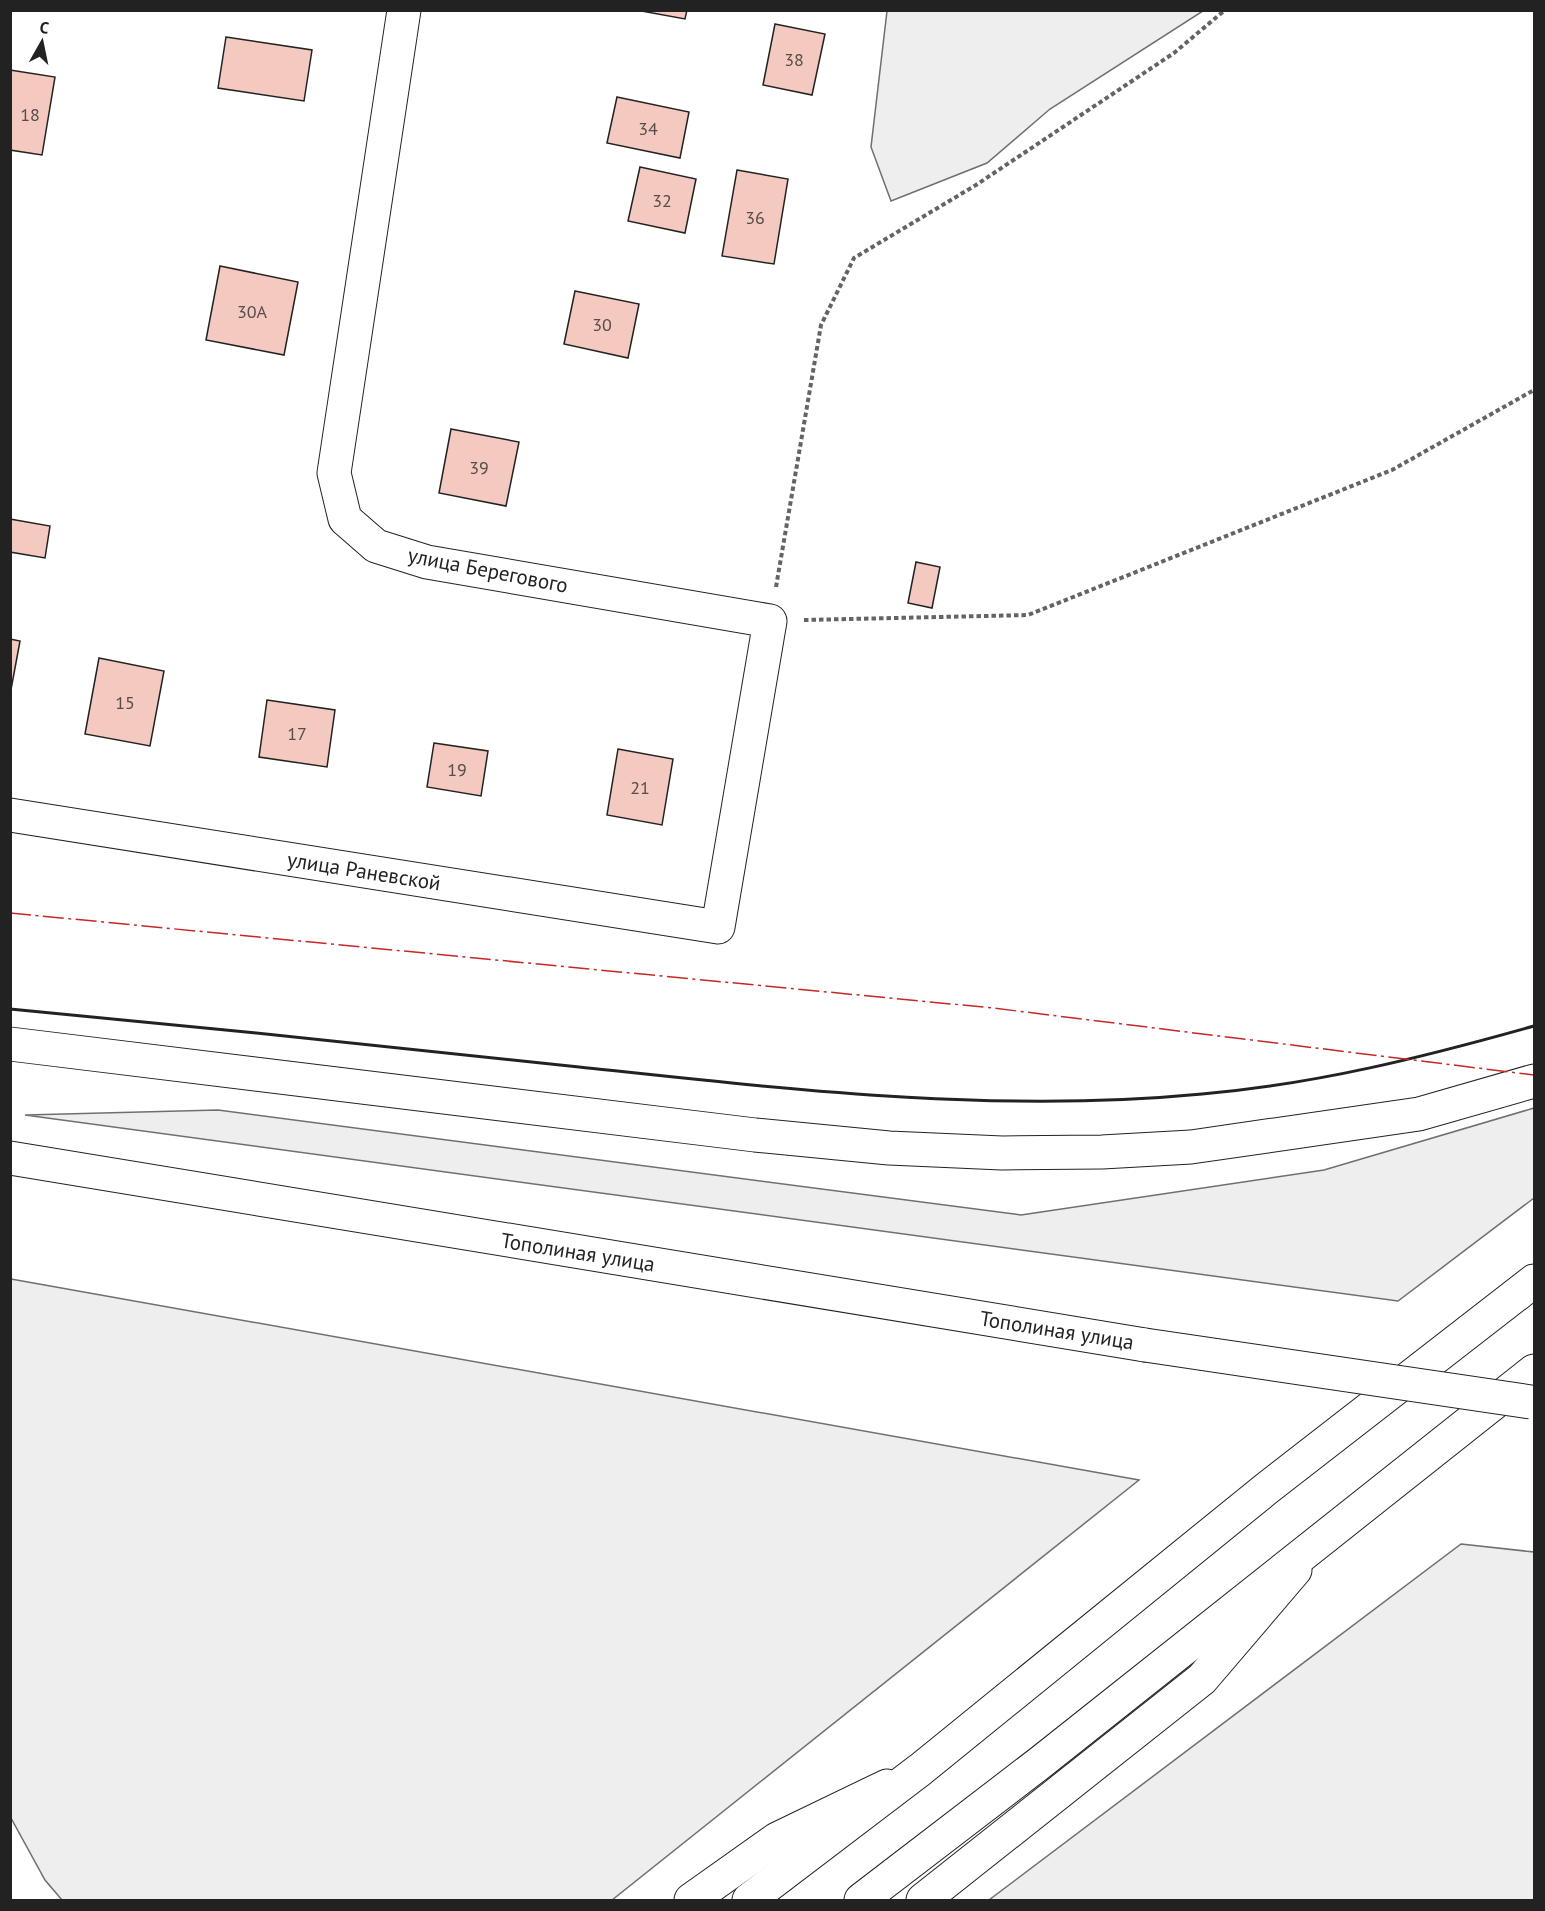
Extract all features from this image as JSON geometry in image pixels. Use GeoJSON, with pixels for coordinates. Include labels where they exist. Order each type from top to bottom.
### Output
{"type":"FeatureCollection","features":[{"type":"Feature","properties":{"kind":"main road","name":"улица Берегового"},"geometry":{"type":"LineString","coordinates":[[404,10],[334,473],[345,519],[376,546],[427,562],[770,621]]}},
{"type":"Feature","properties":{"kind":"main road","name":"улица Раневской"},"geometry":{"type":"LineString","coordinates":[[10,815],[718,927],[770,621]]}},
{"type":"Feature","properties":{"kind":"main road"},"geometry":{"type":"LineString","coordinates":[[10,1044],[755,1135],[889,1148],[1002,1153],[1102,1152],[1191,1147],[1419,1114],[1534,1081]]}},
{"type":"Feature","properties":{"kind":"main road","name":"Тополиная улица"},"geometry":{"type":"LineString","coordinates":[[10,1158],[1145,1345],[1534,1394]]}},
{"type":"Feature","properties":{"kind":"main road"},"geometry":{"type":"LineString","coordinates":[[748,1900],[921,1769],[1266,1489],[1534,1281]]}},
{"type":"Feature","properties":{"kind":"main road"},"geometry":{"type":"LineString","coordinates":[[861,1900],[1041,1762],[1322,1539],[1534,1394]]}},
{"type":"Feature","properties":{"kind":"main road"},"geometry":{"type":"LineString","coordinates":[[924,1900],[1202,1679],[1322,1539]]}},
{"type":"Feature","properties":{"kind":"main road"},"geometry":{"type":"LineString","coordinates":[[691,1900],[777,1839],[921,1769]]}},
{"type":"Feature","properties":{"kind":"path"},"geometry":{"type":"LineString","coordinates":[[1225,10],[1174,53],[1134,80],[976,185],[854,258],[821,326],[770,621],[1028,615],[1392,470],[1534,390]]}},
{"type":"Feature","properties":{"kind":"shaded area"},"geometry":{"type":"Polygon","coordinates":[[[887,10],[1203,11],[1050,109],[987,163],[891,201],[871,147],[887,10]]]}},
{"type":"Feature","properties":{"kind":"shaded area"},"geometry":{"type":"Polygon","coordinates":[[[1534,1108],[1534,1198],[1398,1301],[25,1115],[218,1110],[1021,1215],[1324,1170],[1534,1108]]]}},
{"type":"Feature","properties":{"kind":"shaded area"},"geometry":{"type":"Polygon","coordinates":[[[11,1279],[1139,1480],[612,1900],[62,1900],[45,1880],[11,1818],[11,1279]]]}},
{"type":"Feature","properties":{"kind":"shaded area"},"geometry":{"type":"Polygon","coordinates":[[[1461,1544],[1534,1552],[1534,1900],[989,1900],[1461,1544]]]}},
{"type":"Feature","properties":{"kind":"building"},"geometry":{"type":"Polygon","coordinates":[[[636,10],[687,10],[685,19],[636,10]]]}},
{"type":"Feature","properties":{"kind":"building"},"geometry":{"type":"Polygon","coordinates":[[[775,24],[825,34],[812,95],[763,85],[775,24]]]}},
{"type":"Feature","properties":{"kind":"building"},"geometry":{"type":"Polygon","coordinates":[[[226,37],[312,50],[304,101],[218,88],[226,37]]]}},
{"type":"Feature","properties":{"kind":"building"},"geometry":{"type":"Polygon","coordinates":[[[10,70],[55,77],[42,155],[10,150],[10,70]]]}},
{"type":"Feature","properties":{"kind":"building"},"geometry":{"type":"Polygon","coordinates":[[[617,97],[689,112],[680,158],[607,143],[617,97]]]}},
{"type":"Feature","properties":{"kind":"building"},"geometry":{"type":"Polygon","coordinates":[[[640,167],[696,179],[685,233],[628,221],[640,167]]]}},
{"type":"Feature","properties":{"kind":"building"},"geometry":{"type":"Polygon","coordinates":[[[737,170],[788,179],[774,264],[722,256],[737,170]]]}},
{"type":"Feature","properties":{"kind":"building"},"geometry":{"type":"Polygon","coordinates":[[[220,266],[298,282],[284,355],[206,340],[220,266]]]}},
{"type":"Feature","properties":{"kind":"building"},"geometry":{"type":"Polygon","coordinates":[[[575,291],[639,304],[628,358],[564,344],[575,291]]]}},
{"type":"Feature","properties":{"kind":"building"},"geometry":{"type":"Polygon","coordinates":[[[451,429],[519,442],[506,506],[439,493],[451,429]]]}},
{"type":"Feature","properties":{"kind":"building"},"geometry":{"type":"Polygon","coordinates":[[[10,519],[50,526],[45,558],[10,552],[10,519]]]}},
{"type":"Feature","properties":{"kind":"building"},"geometry":{"type":"Polygon","coordinates":[[[916,562],[940,567],[932,608],[908,603],[916,562]]]}},
{"type":"Feature","properties":{"kind":"building"},"geometry":{"type":"Polygon","coordinates":[[[10,639],[20,641],[10,695],[10,639]]]}},
{"type":"Feature","properties":{"kind":"building"},"geometry":{"type":"Polygon","coordinates":[[[99,658],[164,671],[150,746],[85,734],[99,658]]]}},
{"type":"Feature","properties":{"kind":"building"},"geometry":{"type":"Polygon","coordinates":[[[267,700],[335,710],[327,767],[259,757],[267,700]]]}},
{"type":"Feature","properties":{"kind":"building"},"geometry":{"type":"Polygon","coordinates":[[[434,743],[488,751],[481,796],[427,787],[434,743]]]}},
{"type":"Feature","properties":{"kind":"building"},"geometry":{"type":"Polygon","coordinates":[[[618,749],[673,759],[662,825],[607,815],[618,749]]]}},
{"type":"Feature","properties":{"kind":"wall"},"geometry":{"type":"LineString","coordinates":[[10,1009],[812,1090],[968,1100],[1046,1101],[1202,1094],[1287,1084],[1411,1059],[1534,1026]]}},
{"type":"Feature","properties":{"kind":"power"},"geometry":{"type":"LineString","coordinates":[[10,913],[993,1008],[1534,1075]]}}]}
